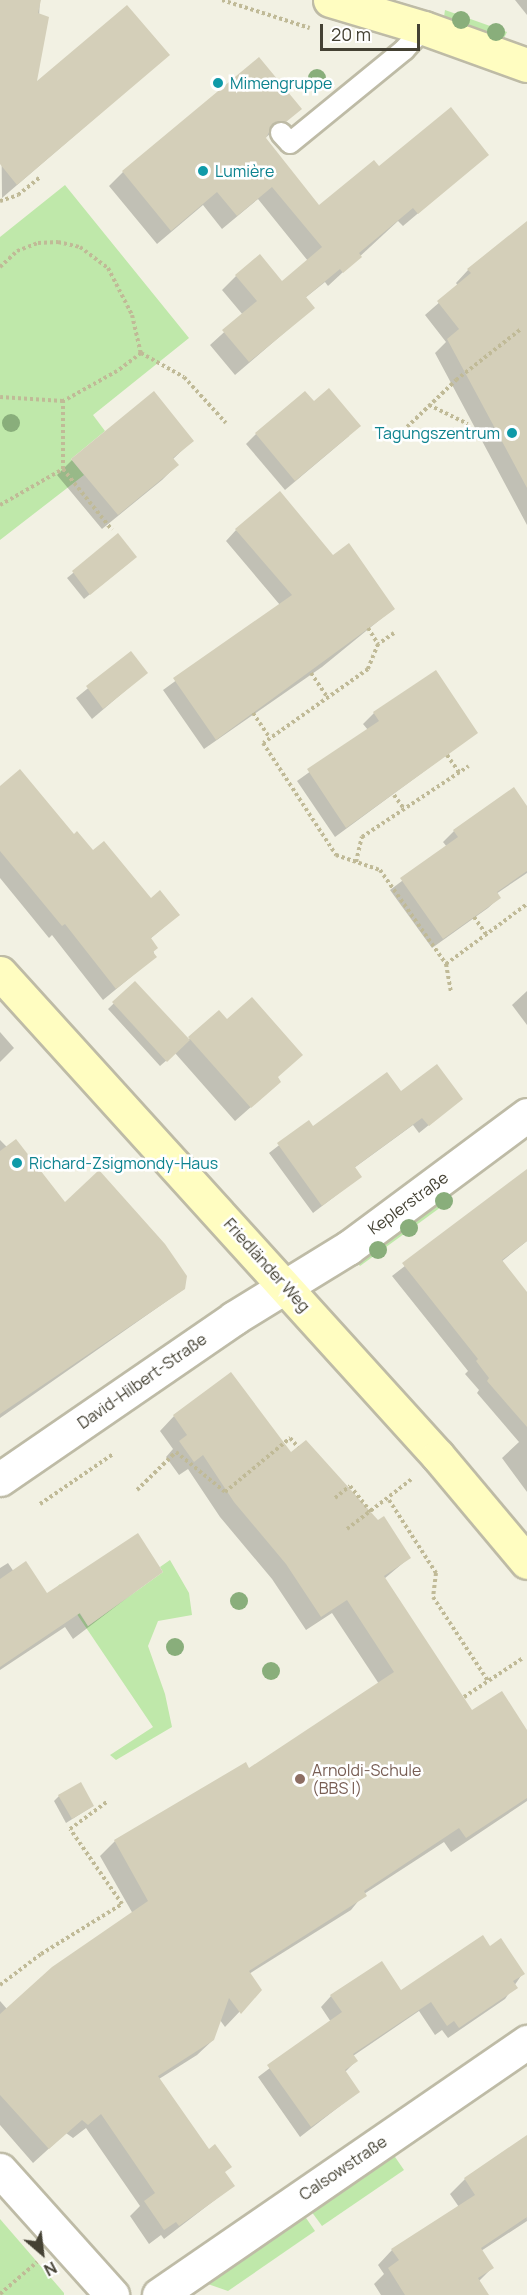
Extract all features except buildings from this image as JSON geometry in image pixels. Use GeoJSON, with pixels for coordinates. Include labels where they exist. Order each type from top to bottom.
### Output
{"type":"FeatureCollection","features":[{"type":"Feature","properties":{"kind":"street"},"geometry":{"type":"LineString","coordinates":[[330,0],[394,8],[424,28],[527,65]]}},
{"type":"Feature","properties":{"kind":"street","name":"Friedländer Weg"},"geometry":{"type":"LineString","coordinates":[[0,973],[438,1456],[527,1562]]}},
{"type":"Feature","properties":{"kind":"street","name":"Keplerstraße"},"geometry":{"type":"LineString","coordinates":[[285,1286],[348,1248],[527,1114]]}},
{"type":"Feature","properties":{"kind":"street","name":"David-Hilbert-Straße"},"geometry":{"type":"LineString","coordinates":[[0,1479],[285,1286]]}},
{"type":"Feature","properties":{"kind":"street","name":"Calsowstraße"},"geometry":{"type":"LineString","coordinates":[[159,2295],[527,2042]]}},
{"type":"Feature","properties":{"kind":"street"},"geometry":{"type":"LineString","coordinates":[[0,2170],[112,2295]]}},
{"type":"Feature","properties":{"kind":"lane"},"geometry":{"type":"LineString","coordinates":[[285,141],[404,50],[424,28]]}},
{"type":"Feature","properties":{"kind":"path"},"geometry":{"type":"LineString","coordinates":[[0,201],[18,195],[40,177]]}},
{"type":"Feature","properties":{"kind":"path"},"geometry":{"type":"LineString","coordinates":[[0,267],[17,251],[38,243],[58,242],[80,247],[108,268],[132,315],[141,353],[184,377],[226,423]]}},
{"type":"Feature","properties":{"kind":"path"},"geometry":{"type":"LineString","coordinates":[[407,427],[429,405],[521,329]]}},
{"type":"Feature","properties":{"kind":"path"},"geometry":{"type":"LineString","coordinates":[[0,397],[63,400],[117,371],[141,353]]}},
{"type":"Feature","properties":{"kind":"path"},"geometry":{"type":"LineString","coordinates":[[63,400],[63,469],[112,530]]}},
{"type":"Feature","properties":{"kind":"path"},"geometry":{"type":"LineString","coordinates":[[429,405],[468,424]]}},
{"type":"Feature","properties":{"kind":"path"},"geometry":{"type":"LineString","coordinates":[[0,505],[63,469]]}},
{"type":"Feature","properties":{"kind":"path"},"geometry":{"type":"LineString","coordinates":[[368,628],[378,644]]}},
{"type":"Feature","properties":{"kind":"path"},"geometry":{"type":"LineString","coordinates":[[394,633],[378,644],[368,669],[263,743],[336,855],[380,870],[446,964],[451,992]]}},
{"type":"Feature","properties":{"kind":"path"},"geometry":{"type":"LineString","coordinates":[[311,673],[328,698]]}},
{"type":"Feature","properties":{"kind":"path"},"geometry":{"type":"LineString","coordinates":[[253,713],[270,738]]}},
{"type":"Feature","properties":{"kind":"path"},"geometry":{"type":"LineString","coordinates":[[447,755],[459,772]]}},
{"type":"Feature","properties":{"kind":"path"},"geometry":{"type":"LineString","coordinates":[[356,862],[362,837],[469,766]]}},
{"type":"Feature","properties":{"kind":"path"},"geometry":{"type":"LineString","coordinates":[[394,795],[404,809]]}},
{"type":"Feature","properties":{"kind":"path"},"geometry":{"type":"LineString","coordinates":[[446,964],[527,904]]}},
{"type":"Feature","properties":{"kind":"path"},"geometry":{"type":"LineString","coordinates":[[474,917],[486,934]]}},
{"type":"Feature","properties":{"kind":"path"},"geometry":{"type":"LineString","coordinates":[[137,1490],[176,1452],[225,1492],[290,1438],[298,1447]]}},
{"type":"Feature","properties":{"kind":"path"},"geometry":{"type":"LineString","coordinates":[[40,1504],[113,1454]]}},
{"type":"Feature","properties":{"kind":"path"},"geometry":{"type":"LineString","coordinates":[[347,1529],[389,1500],[438,1456]]}},
{"type":"Feature","properties":{"kind":"path"},"geometry":{"type":"LineString","coordinates":[[335,1498],[350,1486],[371,1512]]}},
{"type":"Feature","properties":{"kind":"path"},"geometry":{"type":"LineString","coordinates":[[389,1500],[436,1573],[433,1597],[488,1681]]}},
{"type":"Feature","properties":{"kind":"path"},"geometry":{"type":"LineString","coordinates":[[464,1697],[523,1658]]}},
{"type":"Feature","properties":{"kind":"path"},"geometry":{"type":"LineString","coordinates":[[0,1984],[40,1953],[122,1904],[70,1828],[108,1801]]}},
{"type":"Feature","properties":{"kind":"path"},"geometry":{"type":"LineString","coordinates":[[0,2294],[37,2262]]}},
{"type":"Feature","properties":{"kind":"green space"},"geometry":{"type":"Polygon","coordinates":[[[445,10],[507,32],[504,38],[444,17],[445,10]]]}},
{"type":"Feature","properties":{"kind":"green space"},"geometry":{"type":"Polygon","coordinates":[[[65,185],[189,338],[93,415],[105,431],[71,459],[84,475],[0,540],[0,237],[65,185]]]}},
{"type":"Feature","properties":{"kind":"green space"},"geometry":{"type":"Polygon","coordinates":[[[448,1194],[452,1199],[360,1266],[357,1262],[448,1194]]]}},
{"type":"Feature","properties":{"kind":"green space"},"geometry":{"type":"Polygon","coordinates":[[[170,1560],[189,1593],[192,1615],[158,1621],[148,1646],[165,1694],[172,1727],[116,1760],[110,1755],[153,1727],[58,1586],[60,1584],[88,1626],[163,1572],[160,1567],[170,1560]]]}},
{"type":"Feature","properties":{"kind":"green space"},"geometry":{"type":"Polygon","coordinates":[[[393,2154],[404,2170],[322,2226],[311,2211],[393,2154]]]}},
{"type":"Feature","properties":{"kind":"green space"},"geometry":{"type":"Polygon","coordinates":[[[304,2215],[315,2231],[228,2291],[205,2283],[304,2215]]]}},
{"type":"Feature","properties":{"kind":"green space"},"geometry":{"type":"Polygon","coordinates":[[[0,2219],[64,2293],[64,2295],[0,2295],[0,2219]]]}},
{"type":"Feature","properties":{"kind":"place","name":"Mimengruppe"},"geometry":{"type":"Point","coordinates":[218,83]}},
{"type":"Feature","properties":{"kind":"place","name":"Lumière"},"geometry":{"type":"Point","coordinates":[203,171]}},
{"type":"Feature","properties":{"kind":"place","name":"Tagungszentrum"},"geometry":{"type":"Point","coordinates":[512,433]}},
{"type":"Feature","properties":{"kind":"place","name":"Richard-Zsigmondy-Haus"},"geometry":{"type":"Point","coordinates":[17,1163]}},
{"type":"Feature","properties":{"kind":"place","name":"Arnoldi-Schule (BBS I)"},"geometry":{"type":"Point","coordinates":[300,1779]}}]}
